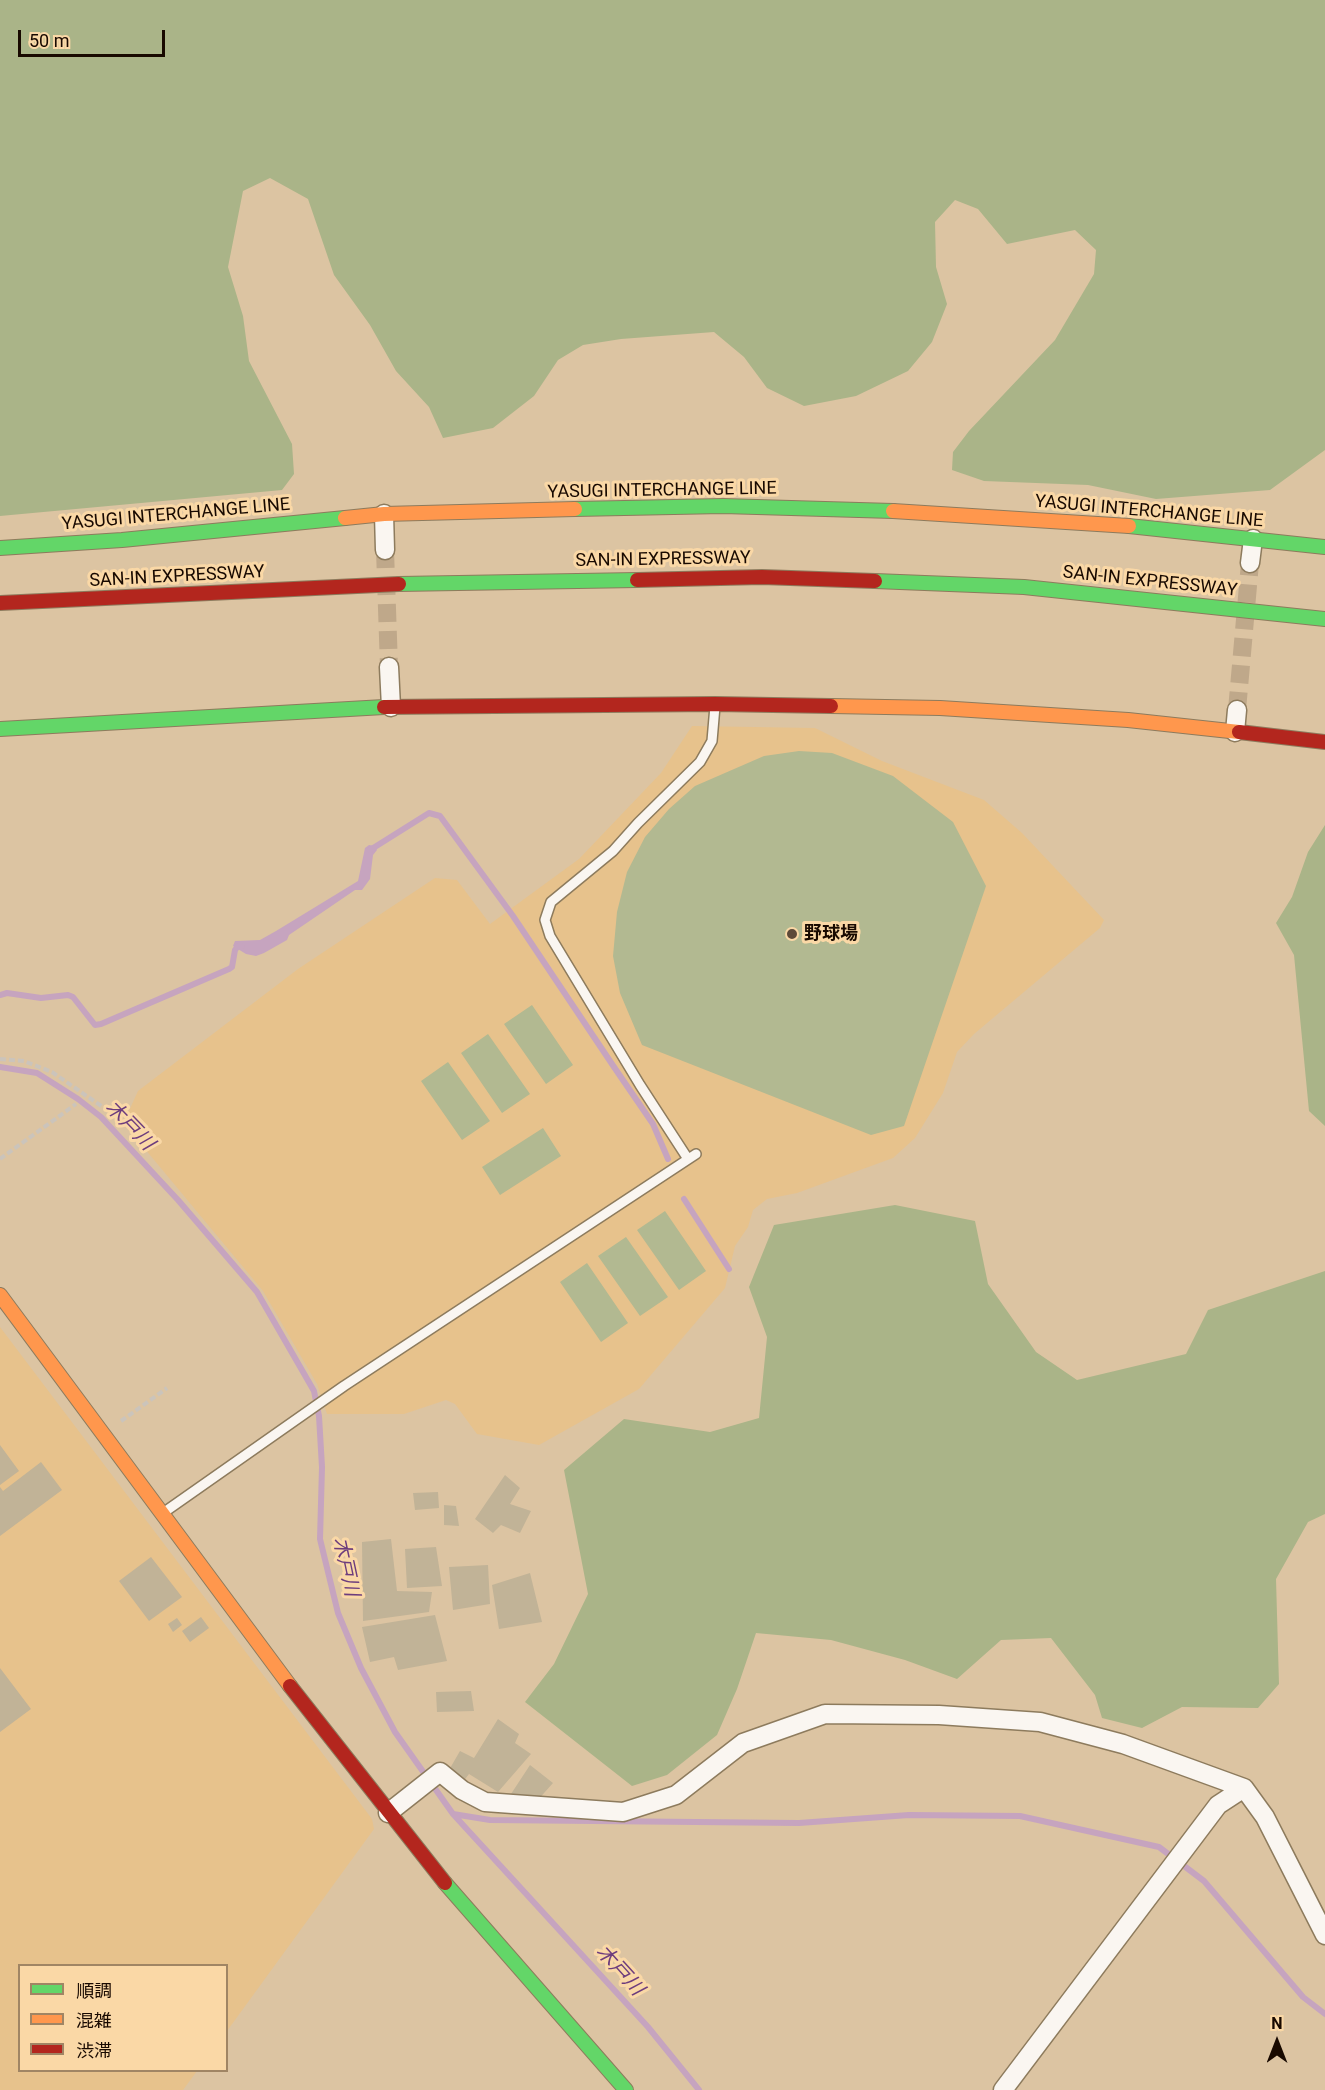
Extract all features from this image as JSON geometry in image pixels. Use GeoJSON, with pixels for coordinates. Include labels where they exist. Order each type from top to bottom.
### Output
{"type":"FeatureCollection","features":[{"type":"Feature","properties":{"kind":"main road","name":"YASUGI INTERCHANGE LINE"},"geometry":{"type":"LineString","coordinates":[[0,548],[134,538],[384,514],[746,507],[963,515],[1129,526],[1325,547]]}},
{"type":"Feature","properties":{"kind":"main road","name":"SAN-IN EXPRESSWAY"},"geometry":{"type":"LineString","coordinates":[[0,603],[382,585],[762,577],[1024,587],[1288,614],[1324,626]]}},
{"type":"Feature","properties":{"kind":"main road","name":"SAN-IN EXPRESSWAY"},"geometry":{"type":"LineString","coordinates":[[0,614],[360,597],[704,589],[888,592],[1046,600],[1324,626]]}},
{"type":"Feature","properties":{"kind":"main road"},"geometry":{"type":"LineString","coordinates":[[0,729],[391,708],[716,704],[940,708],[1128,720],[1325,742]]}},
{"type":"Feature","properties":{"kind":"main road"},"geometry":{"type":"LineString","coordinates":[[0,1295],[102,1436],[388,1813],[460,1902],[626,2090]]}},
{"type":"Feature","properties":{"kind":"street"},"geometry":{"type":"LineString","coordinates":[[384,514],[385,550]]}},
{"type":"Feature","properties":{"kind":"street"},"geometry":{"type":"LineString","coordinates":[[1251,562],[1253,539]]}},
{"type":"Feature","properties":{"kind":"street"},"geometry":{"type":"LineString","coordinates":[[389,667],[391,708]]}},
{"type":"Feature","properties":{"kind":"street"},"geometry":{"type":"LineString","coordinates":[[1235,732],[1237,710]]}},
{"type":"Feature","properties":{"kind":"street"},"geometry":{"type":"LineString","coordinates":[[388,1813],[440,1772],[473,1797],[495,1803],[623,1812],[676,1795],[743,1743],[825,1714],[927,1715],[1040,1722],[1123,1744],[1244,1788],[1265,1817],[1325,1935]]}},
{"type":"Feature","properties":{"kind":"street"},"geometry":{"type":"LineString","coordinates":[[1003,2090],[1218,1806],[1244,1788]]}},
{"type":"Feature","properties":{"kind":"lane"},"geometry":{"type":"LineString","coordinates":[[161,1514],[344,1386],[692,1156],[640,1086],[550,936],[545,920],[551,902],[613,852],[638,823],[700,762],[712,741],[716,704]]}},
{"type":"Feature","properties":{"kind":"path"},"geometry":{"type":"LineString","coordinates":[[0,1059],[42,1067],[107,1110]]}},
{"type":"Feature","properties":{"kind":"path"},"geometry":{"type":"LineString","coordinates":[[0,1158],[76,1104]]}},
{"type":"Feature","properties":{"kind":"path"},"geometry":{"type":"LineString","coordinates":[[102,1436],[166,1388]]}},
{"type":"Feature","properties":{"kind":"shaded area"},"geometry":{"type":"Polygon","coordinates":[[[692,726],[815,728],[882,761],[984,800],[1022,833],[1104,920],[1100,928],[974,1034],[957,1052],[943,1093],[915,1138],[893,1158],[797,1193],[767,1199],[753,1210],[748,1227],[735,1246],[725,1288],[639,1389],[539,1445],[477,1434],[455,1404],[446,1400],[404,1414],[327,1414],[317,1384],[263,1291],[130,1131],[128,1113],[138,1091],[298,969],[435,878],[457,880],[490,924],[579,859],[661,773],[692,726]]]}},
{"type":"Feature","properties":{"kind":"shaded area"},"geometry":{"type":"Polygon","coordinates":[[[369,845],[375,846],[377,850],[373,855],[370,879],[362,890],[355,890],[289,935],[287,940],[264,953],[256,956],[246,954],[233,946],[235,941],[260,940],[358,881],[365,848],[369,845]]]}},
{"type":"Feature","properties":{"kind":"shaded area"},"geometry":{"type":"Polygon","coordinates":[[[0,1327],[372,1819],[374,1829],[228,2030],[228,1964],[18,1964],[18,2072],[196,2072],[183,2090],[0,2090],[0,1327]]]}},
{"type":"Feature","properties":{"kind":"green space"},"geometry":{"type":"Polygon","coordinates":[[[0,0],[1325,0],[1325,450],[1270,490],[1156,499],[1088,485],[984,481],[952,470],[953,452],[969,431],[1055,340],[1094,274],[1096,250],[1075,230],[1007,244],[978,209],[955,200],[935,222],[936,267],[947,304],[932,342],[908,371],[856,396],[804,406],[767,388],[744,357],[714,332],[621,339],[583,345],[558,360],[534,396],[493,428],[443,438],[429,407],[396,371],[370,325],[334,275],[308,199],[270,178],[243,191],[228,267],[243,316],[249,361],[292,444],[294,474],[282,490],[0,516],[0,0]]]}},
{"type":"Feature","properties":{"kind":"green space","name":"野球場"},"geometry":{"type":"Polygon","coordinates":[[[799,751],[832,753],[893,776],[953,822],[986,886],[904,1126],[871,1135],[642,1045],[620,993],[613,956],[617,912],[627,872],[645,837],[669,809],[695,786],[764,756],[799,751]]]}},
{"type":"Feature","properties":{"kind":"green space"},"geometry":{"type":"Polygon","coordinates":[[[1325,825],[1325,1126],[1309,1111],[1294,955],[1276,923],[1292,897],[1308,852],[1325,825]]]}},
{"type":"Feature","properties":{"kind":"green space"},"geometry":{"type":"Polygon","coordinates":[[[532,1005],[573,1065],[546,1084],[504,1024],[532,1005]]]}},
{"type":"Feature","properties":{"kind":"green space"},"geometry":{"type":"Polygon","coordinates":[[[488,1034],[530,1094],[502,1113],[461,1053],[488,1034]]]}},
{"type":"Feature","properties":{"kind":"green space"},"geometry":{"type":"Polygon","coordinates":[[[448,1062],[490,1121],[462,1140],[421,1081],[448,1062]]]}},
{"type":"Feature","properties":{"kind":"green space"},"geometry":{"type":"Polygon","coordinates":[[[543,1128],[561,1156],[500,1195],[482,1167],[543,1128]]]}},
{"type":"Feature","properties":{"kind":"green space"},"geometry":{"type":"Polygon","coordinates":[[[895,1205],[975,1221],[988,1284],[1036,1352],[1077,1380],[1186,1354],[1208,1310],[1325,1271],[1325,1514],[1308,1522],[1276,1579],[1279,1684],[1258,1708],[1182,1707],[1142,1728],[1102,1718],[1095,1695],[1051,1638],[1001,1640],[957,1679],[905,1660],[831,1640],[756,1633],[737,1689],[717,1735],[667,1775],[632,1786],[525,1702],[554,1664],[588,1594],[564,1470],[624,1419],[710,1432],[759,1418],[767,1337],[749,1287],[774,1225],[895,1205]]]}},
{"type":"Feature","properties":{"kind":"green space"},"geometry":{"type":"Polygon","coordinates":[[[665,1211],[706,1271],[679,1290],[637,1230],[665,1211]]]}},
{"type":"Feature","properties":{"kind":"green space"},"geometry":{"type":"Polygon","coordinates":[[[626,1237],[668,1297],[640,1316],[598,1256],[626,1237]]]}},
{"type":"Feature","properties":{"kind":"green space"},"geometry":{"type":"Polygon","coordinates":[[[587,1263],[628,1323],[601,1342],[560,1282],[587,1263]]]}},
{"type":"Feature","properties":{"kind":"building"},"geometry":{"type":"Polygon","coordinates":[[[0,1445],[19,1471],[0,1485],[0,1445]]]}},
{"type":"Feature","properties":{"kind":"building"},"geometry":{"type":"Polygon","coordinates":[[[41,1462],[62,1490],[0,1536],[0,1487],[3,1491],[41,1462]]]}},
{"type":"Feature","properties":{"kind":"building"},"geometry":{"type":"Polygon","coordinates":[[[505,1475],[520,1488],[510,1504],[531,1511],[520,1533],[501,1525],[493,1533],[475,1519],[505,1475]]]}},
{"type":"Feature","properties":{"kind":"building"},"geometry":{"type":"Polygon","coordinates":[[[438,1492],[439,1508],[415,1510],[413,1493],[438,1492]]]}},
{"type":"Feature","properties":{"kind":"building"},"geometry":{"type":"Polygon","coordinates":[[[444,1505],[456,1506],[459,1526],[444,1525],[444,1505]]]}},
{"type":"Feature","properties":{"kind":"building"},"geometry":{"type":"Polygon","coordinates":[[[391,1539],[397,1591],[432,1592],[429,1612],[363,1621],[362,1542],[391,1539]]]}},
{"type":"Feature","properties":{"kind":"building"},"geometry":{"type":"Polygon","coordinates":[[[436,1547],[442,1586],[407,1588],[405,1549],[436,1547]]]}},
{"type":"Feature","properties":{"kind":"building"},"geometry":{"type":"Polygon","coordinates":[[[151,1557],[182,1597],[149,1621],[119,1581],[151,1557]]]}},
{"type":"Feature","properties":{"kind":"building"},"geometry":{"type":"Polygon","coordinates":[[[488,1565],[490,1604],[453,1610],[449,1567],[488,1565]]]}},
{"type":"Feature","properties":{"kind":"building"},"geometry":{"type":"Polygon","coordinates":[[[530,1573],[542,1622],[499,1629],[492,1585],[530,1573]]]}},
{"type":"Feature","properties":{"kind":"building"},"geometry":{"type":"Polygon","coordinates":[[[435,1615],[447,1661],[398,1670],[394,1657],[370,1662],[362,1627],[435,1615]]]}},
{"type":"Feature","properties":{"kind":"building"},"geometry":{"type":"Polygon","coordinates":[[[201,1617],[209,1628],[190,1642],[182,1631],[201,1617]]]}},
{"type":"Feature","properties":{"kind":"building"},"geometry":{"type":"Polygon","coordinates":[[[177,1618],[182,1625],[173,1632],[168,1624],[177,1618]]]}},
{"type":"Feature","properties":{"kind":"building"},"geometry":{"type":"Polygon","coordinates":[[[0,1668],[31,1709],[0,1732],[0,1668]]]}},
{"type":"Feature","properties":{"kind":"building"},"geometry":{"type":"Polygon","coordinates":[[[471,1691],[474,1711],[437,1712],[436,1692],[471,1691]]]}},
{"type":"Feature","properties":{"kind":"building"},"geometry":{"type":"Polygon","coordinates":[[[498,1719],[519,1734],[515,1743],[531,1754],[498,1792],[469,1774],[462,1783],[449,1770],[460,1751],[474,1758],[498,1719]]]}},
{"type":"Feature","properties":{"kind":"building"},"geometry":{"type":"Polygon","coordinates":[[[530,1765],[553,1783],[536,1802],[511,1794],[530,1765]]]}},
{"type":"Feature","properties":{"kind":"waterway"},"geometry":{"type":"LineString","coordinates":[[370,850],[429,813],[440,816],[513,916],[653,1124],[668,1159]]}},
{"type":"Feature","properties":{"kind":"waterway"},"geometry":{"type":"LineString","coordinates":[[0,995],[7,993],[41,998],[68,995],[73,997],[95,1025],[101,1024],[229,969],[232,967],[235,950],[238,946],[242,946]]}},
{"type":"Feature","properties":{"kind":"waterway","name":"木戸川"},"geometry":{"type":"LineString","coordinates":[[0,1067],[37,1073],[78,1099],[101,1117],[178,1200],[257,1292],[314,1391],[319,1416],[322,1467],[320,1539],[338,1613],[361,1668],[395,1732],[453,1814],[648,2027],[699,2090]]}},
{"type":"Feature","properties":{"kind":"waterway"},"geometry":{"type":"LineString","coordinates":[[684,1199],[729,1269]]}},
{"type":"Feature","properties":{"kind":"waterway"},"geometry":{"type":"LineString","coordinates":[[453,1814],[490,1820],[799,1823],[909,1815],[1020,1816],[1159,1847],[1204,1881],[1303,1997],[1325,2014]]}},
{"type":"Feature","properties":{"kind":"tunnel"},"geometry":{"type":"LineString","coordinates":[[385,550],[389,667]]}},
{"type":"Feature","properties":{"kind":"tunnel"},"geometry":{"type":"LineString","coordinates":[[1237,710],[1250,563]]}},
{"type":"Feature","properties":{"kind":"traffic: fast"},"geometry":{"type":"LineString","coordinates":[[575,509],[723,506],[893,511]]}},
{"type":"Feature","properties":{"kind":"traffic: fast"},"geometry":{"type":"LineString","coordinates":[[0,548],[122,540],[345,518]]}},
{"type":"Feature","properties":{"kind":"traffic: fast"},"geometry":{"type":"LineString","coordinates":[[1129,526],[1325,547]]}},
{"type":"Feature","properties":{"kind":"traffic: fast"},"geometry":{"type":"LineString","coordinates":[[399,584],[637,580]]}},
{"type":"Feature","properties":{"kind":"traffic: fast"},"geometry":{"type":"LineString","coordinates":[[875,581],[1024,587],[1325,619]]}},
{"type":"Feature","properties":{"kind":"traffic: fast"},"geometry":{"type":"LineString","coordinates":[[0,729],[384,707]]}},
{"type":"Feature","properties":{"kind":"traffic: fast"},"geometry":{"type":"LineString","coordinates":[[445,1883],[626,2090]]}},
{"type":"Feature","properties":{"kind":"traffic: slow"},"geometry":{"type":"LineString","coordinates":[[345,518],[384,514],[575,509]]}},
{"type":"Feature","properties":{"kind":"traffic: slow"},"geometry":{"type":"LineString","coordinates":[[893,511],[1129,526]]}},
{"type":"Feature","properties":{"kind":"traffic: slow"},"geometry":{"type":"LineString","coordinates":[[831,706],[940,708],[1128,720],[1239,732]]}},
{"type":"Feature","properties":{"kind":"traffic: slow"},"geometry":{"type":"LineString","coordinates":[[0,1295],[290,1686]]}},
{"type":"Feature","properties":{"kind":"traffic: jam"},"geometry":{"type":"LineString","coordinates":[[637,580],[762,577],[875,581]]}},
{"type":"Feature","properties":{"kind":"traffic: jam"},"geometry":{"type":"LineString","coordinates":[[0,603],[399,584]]}},
{"type":"Feature","properties":{"kind":"traffic: jam"},"geometry":{"type":"LineString","coordinates":[[384,707],[715,704],[831,706]]}},
{"type":"Feature","properties":{"kind":"traffic: jam"},"geometry":{"type":"LineString","coordinates":[[1239,732],[1325,742]]}},
{"type":"Feature","properties":{"kind":"traffic: jam"},"geometry":{"type":"LineString","coordinates":[[290,1686],[445,1883]]}},
{"type":"Feature","properties":{"kind":"place","name":"野球場"},"geometry":{"type":"Point","coordinates":[792,934]}}]}
